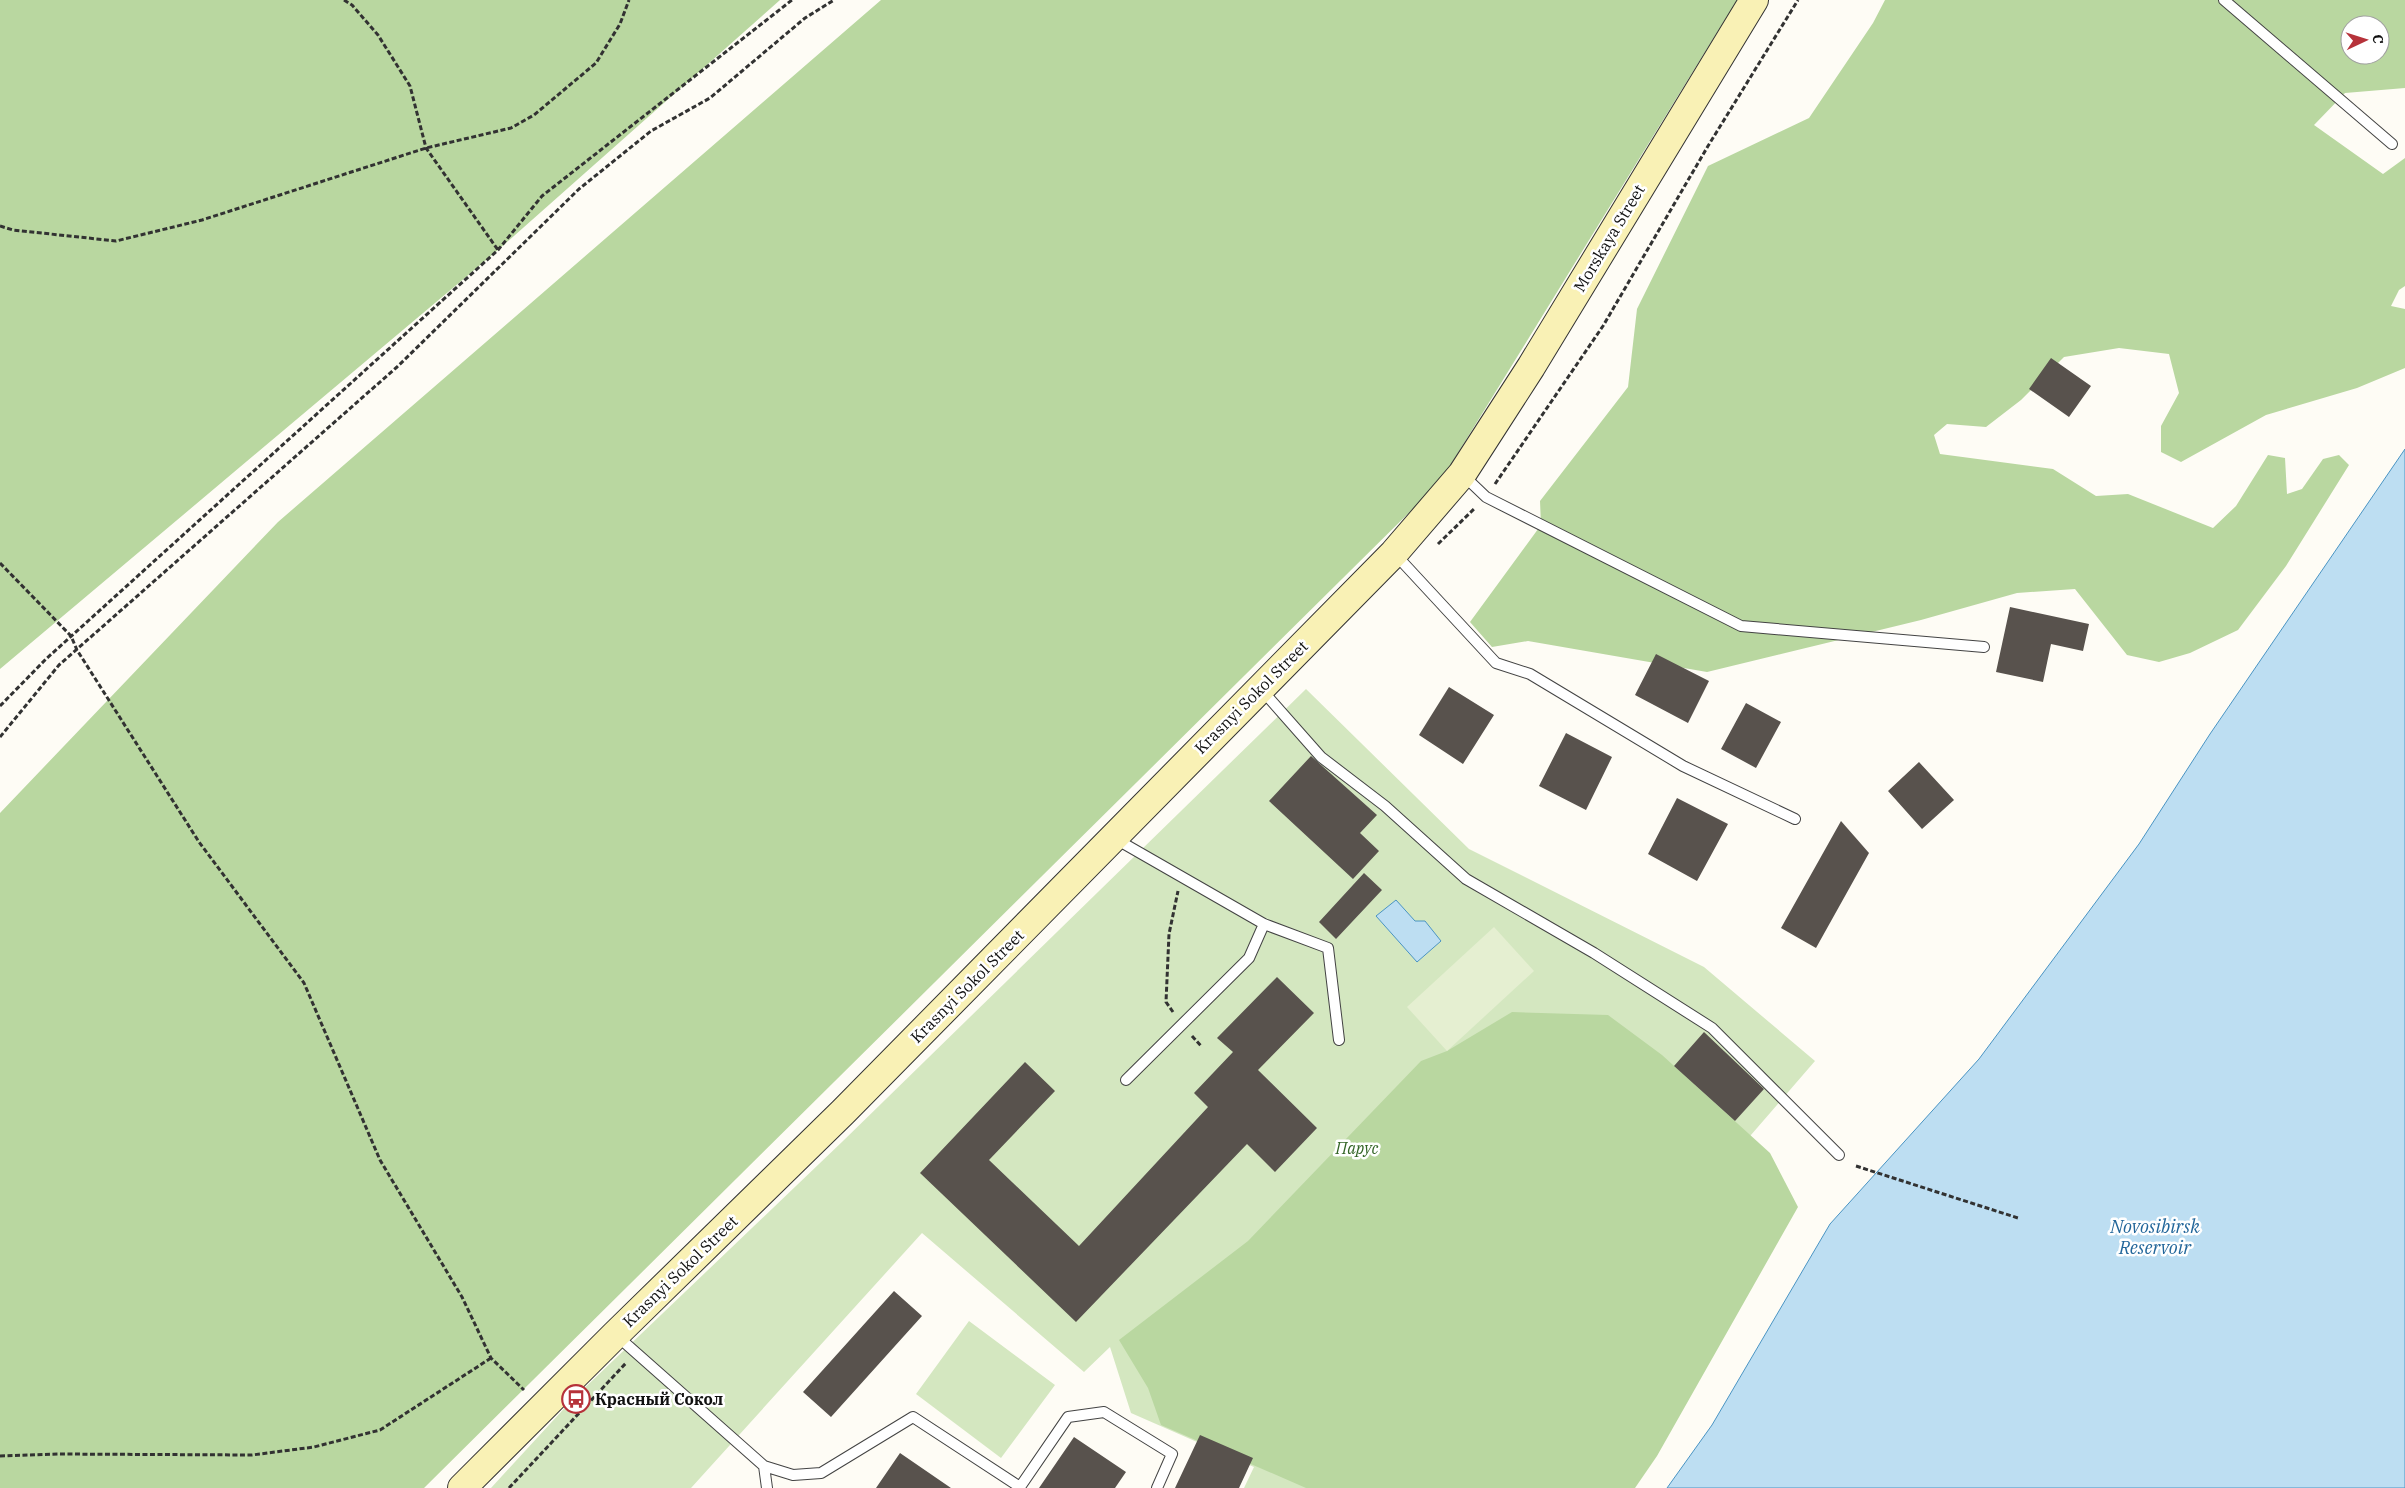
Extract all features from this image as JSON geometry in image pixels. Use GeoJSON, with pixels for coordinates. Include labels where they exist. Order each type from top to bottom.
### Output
{"type":"FeatureCollection","features":[{"type":"Feature","properties":{"kind":"street","name":"Morskaya Street"},"geometry":{"type":"LineString","coordinates":[[1462,474],[1531,367],[1754,0]]}},
{"type":"Feature","properties":{"kind":"street","name":"Krasnyi Sokol Street"},"geometry":{"type":"LineString","coordinates":[[463,1488],[615,1335],[843,1112],[1394,553],[1462,474]]}},
{"type":"Feature","properties":{"kind":"lane"},"geometry":{"type":"LineString","coordinates":[[2224,0],[2392,144]]}},
{"type":"Feature","properties":{"kind":"lane"},"geometry":{"type":"LineString","coordinates":[[1462,474],[1486,497],[1740,626],[1984,648]]}},
{"type":"Feature","properties":{"kind":"lane"},"geometry":{"type":"LineString","coordinates":[[1394,553],[1496,663],[1530,674],[1683,766],[1795,819]]}},
{"type":"Feature","properties":{"kind":"lane"},"geometry":{"type":"LineString","coordinates":[[1260,688],[1322,757],[1385,806],[1466,880],[1594,953],[1712,1028],[1840,1155]]}},
{"type":"Feature","properties":{"kind":"lane"},"geometry":{"type":"LineString","coordinates":[[1114,837],[1264,924],[1328,948],[1339,1040]]}},
{"type":"Feature","properties":{"kind":"lane"},"geometry":{"type":"LineString","coordinates":[[1126,1080],[1249,958],[1264,924]]}},
{"type":"Feature","properties":{"kind":"lane"},"geometry":{"type":"LineString","coordinates":[[615,1335],[764,1466],[793,1475],[821,1473],[913,1417],[1020,1487],[1068,1417],[1104,1412],[1172,1454],[1157,1488]]}},
{"type":"Feature","properties":{"kind":"lane"},"geometry":{"type":"LineString","coordinates":[[764,1466],[767,1488]]}},
{"type":"Feature","properties":{"kind":"path"},"geometry":{"type":"LineString","coordinates":[[344,0],[352,5],[378,35],[410,86],[426,148],[498,250]]}},
{"type":"Feature","properties":{"kind":"path"},"geometry":{"type":"LineString","coordinates":[[0,226],[13,230],[116,241],[202,220],[426,148],[511,128],[534,115],[596,63],[620,24],[629,0]]}},
{"type":"Feature","properties":{"kind":"path"},"geometry":{"type":"LineString","coordinates":[[0,706],[71,636],[498,250],[542,196],[792,0]]}},
{"type":"Feature","properties":{"kind":"path"},"geometry":{"type":"LineString","coordinates":[[0,737],[59,665],[397,367],[579,189],[651,131],[710,98],[805,18],[834,0]]}},
{"type":"Feature","properties":{"kind":"path"},"geometry":{"type":"LineString","coordinates":[[0,563],[71,636],[77,650],[198,842],[304,983],[380,1160],[462,1297],[491,1358],[543,1407]]}},
{"type":"Feature","properties":{"kind":"path"},"geometry":{"type":"LineString","coordinates":[[1181,876],[1169,934],[1166,1002],[1182,1025],[1202,1047]]}},
{"type":"Feature","properties":{"kind":"path"},"geometry":{"type":"LineString","coordinates":[[1856,1166],[2018,1218]]}},
{"type":"Feature","properties":{"kind":"path"},"geometry":{"type":"LineString","coordinates":[[0,1456],[58,1454],[252,1455],[314,1447],[380,1430],[491,1358]]}},
{"type":"Feature","properties":{"kind":"green space"},"geometry":{"type":"Polygon","coordinates":[[[0,0],[780,0],[498,250],[0,669],[0,0]]]}},
{"type":"Feature","properties":{"kind":"green space"},"geometry":{"type":"Polygon","coordinates":[[[881,0],[1737,0],[1440,482],[424,1488],[0,1488],[0,813],[278,522],[881,0]]]}},
{"type":"Feature","properties":{"kind":"green space"},"geometry":{"type":"Polygon","coordinates":[[[1885,0],[2405,0],[2405,88],[2345,93],[2314,125],[2383,174],[2405,158],[2405,286],[2399,290],[2391,306],[2405,309],[2405,368],[2357,388],[2266,415],[2181,462],[2161,452],[2161,426],[2179,393],[2169,354],[2119,348],[2064,357],[2021,400],[1986,427],[1947,424],[1934,435],[1940,454],[2053,469],[2096,496],[2128,494],[2213,528],[2236,506],[2268,455],[2285,458],[2287,494],[2302,489],[2323,459],[2339,455],[2349,465],[2286,566],[2238,630],[2190,653],[2159,662],[2127,655],[2075,589],[2017,593],[1921,620],[1707,672],[1528,641],[1492,647],[1470,622],[1541,525],[1540,501],[1628,387],[1637,309],[1708,166],[1809,118],[1873,23],[1885,0]]]}},
{"type":"Feature","properties":{"kind":"green space","name":"Парус"},"geometry":{"type":"Polygon","coordinates":[[[1306,689],[1469,849],[1704,967],[1815,1061],[1705,1188],[1521,1488],[1244,1488],[1254,1467],[1131,1413],[1110,1347],[1084,1372],[922,1233],[691,1488],[491,1488],[572,1400],[843,1141],[1306,689]]]}},
{"type":"Feature","properties":{"kind":"green space"},"geometry":{"type":"Polygon","coordinates":[[[1494,927],[1534,971],[1447,1051],[1407,1007],[1494,927]]]}},
{"type":"Feature","properties":{"kind":"green space"},"geometry":{"type":"Polygon","coordinates":[[[1512,1012],[1608,1015],[1662,1055],[1770,1153],[1798,1207],[1657,1456],[1635,1488],[1306,1488],[1161,1425],[1148,1388],[1119,1340],[1248,1241],[1421,1061],[1447,1051],[1512,1012]]]}},
{"type":"Feature","properties":{"kind":"green space"},"geometry":{"type":"Polygon","coordinates":[[[969,1321],[1055,1385],[1001,1458],[916,1394],[969,1321]]]}},
{"type":"Feature","properties":{"kind":"water","name":"Novosibirsk Reservoir"},"geometry":{"type":"Polygon","coordinates":[[[2405,449],[2405,1488],[1667,1488],[1712,1425],[1830,1224],[1979,1059],[2139,844],[2210,734],[2405,449]]]}},
{"type":"Feature","properties":{"kind":"water"},"geometry":{"type":"Polygon","coordinates":[[[1396,900],[1415,921],[1425,921],[1441,941],[1417,962],[1376,916],[1396,900]]]}},
{"type":"Feature","properties":{"kind":"building"},"geometry":{"type":"Polygon","coordinates":[[[2051,358],[2091,386],[2069,417],[2029,389],[2051,358]]]}},
{"type":"Feature","properties":{"kind":"building"},"geometry":{"type":"Polygon","coordinates":[[[2010,607],[2089,624],[2083,651],[2051,644],[2043,682],[1996,672],[2010,607]]]}},
{"type":"Feature","properties":{"kind":"building"},"geometry":{"type":"Polygon","coordinates":[[[1656,654],[1709,681],[1688,723],[1635,695],[1656,654]]]}},
{"type":"Feature","properties":{"kind":"building"},"geometry":{"type":"Polygon","coordinates":[[[1449,687],[1494,715],[1463,764],[1419,735],[1449,687]]]}},
{"type":"Feature","properties":{"kind":"building"},"geometry":{"type":"Polygon","coordinates":[[[1746,703],[1781,722],[1756,768],[1721,749],[1746,703]]]}},
{"type":"Feature","properties":{"kind":"building"},"geometry":{"type":"Polygon","coordinates":[[[1566,733],[1612,757],[1586,810],[1539,786],[1566,733]]]}},
{"type":"Feature","properties":{"kind":"building"},"geometry":{"type":"Polygon","coordinates":[[[1311,756],[1377,815],[1360,833],[1379,851],[1353,879],[1269,801],[1311,756]]]}},
{"type":"Feature","properties":{"kind":"building"},"geometry":{"type":"Polygon","coordinates":[[[1919,762],[1954,800],[1922,829],[1888,791],[1919,762]]]}},
{"type":"Feature","properties":{"kind":"building"},"geometry":{"type":"Polygon","coordinates":[[[1677,798],[1728,824],[1697,881],[1648,854],[1677,798]]]}},
{"type":"Feature","properties":{"kind":"building"},"geometry":{"type":"Polygon","coordinates":[[[1841,821],[1869,853],[1816,948],[1781,928],[1841,821]]]}},
{"type":"Feature","properties":{"kind":"building"},"geometry":{"type":"Polygon","coordinates":[[[1364,873],[1382,890],[1336,939],[1319,922],[1364,873]]]}},
{"type":"Feature","properties":{"kind":"building"},"geometry":{"type":"Polygon","coordinates":[[[1277,977],[1314,1013],[1258,1070],[1317,1128],[1275,1172],[1247,1144],[1076,1322],[920,1173],[1025,1062],[1055,1091],[989,1160],[1079,1246],[1208,1107],[1194,1093],[1233,1052],[1217,1038],[1277,977]]]}},
{"type":"Feature","properties":{"kind":"building"},"geometry":{"type":"Polygon","coordinates":[[[1704,1032],[1764,1089],[1735,1121],[1674,1066],[1704,1032]]]}},
{"type":"Feature","properties":{"kind":"building"},"geometry":{"type":"Polygon","coordinates":[[[894,1291],[922,1316],[831,1417],[803,1392],[894,1291]]]}},
{"type":"Feature","properties":{"kind":"building"},"geometry":{"type":"Polygon","coordinates":[[[1200,1435],[1253,1458],[1239,1488],[1175,1488],[1200,1435]]]}},
{"type":"Feature","properties":{"kind":"building"},"geometry":{"type":"Polygon","coordinates":[[[1074,1437],[1126,1472],[1115,1488],[1039,1488],[1074,1437]]]}},
{"type":"Feature","properties":{"kind":"building"},"geometry":{"type":"Polygon","coordinates":[[[900,1453],[951,1488],[876,1488],[900,1453]]]}},
{"type":"Feature","properties":{"kind":"place","name":"Красный Сокол"},"geometry":{"type":"Point","coordinates":[576,1399]}}]}
